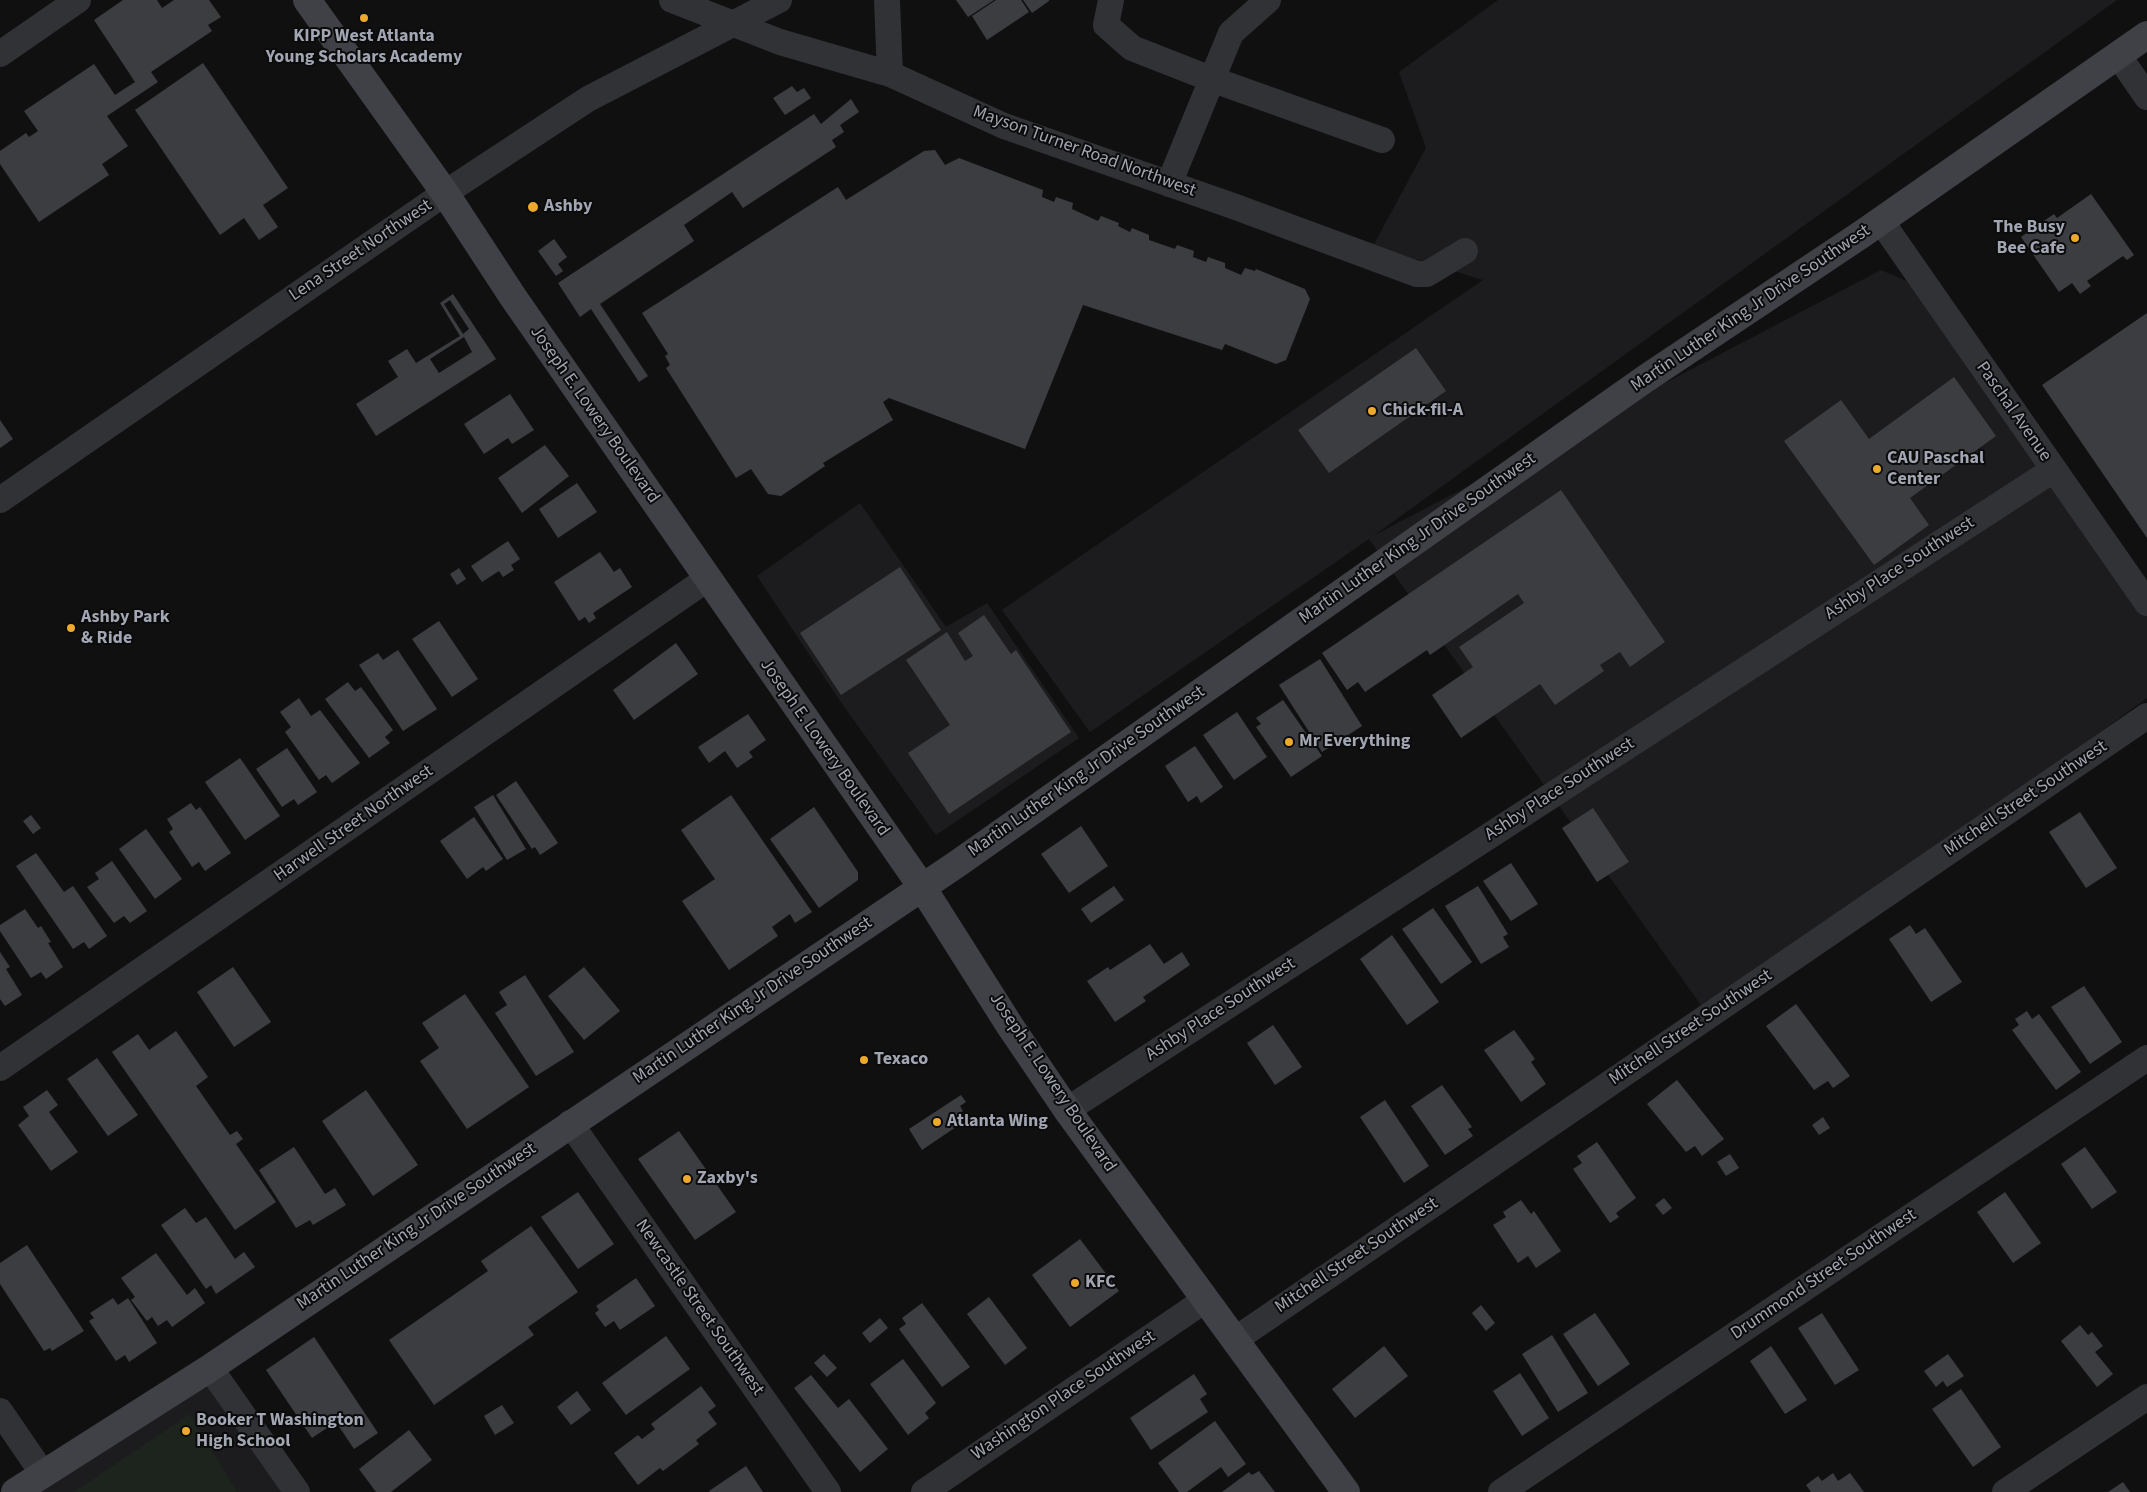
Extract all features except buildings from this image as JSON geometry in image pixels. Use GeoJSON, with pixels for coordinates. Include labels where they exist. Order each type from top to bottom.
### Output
{"type":"FeatureCollection","features":[{"type":"Feature","properties":{"kind":"main road","name":"Joseph E. Lowery Boulevard"},"geometry":{"type":"LineString","coordinates":[[307,0],[445,194],[518,305],[922,887],[1067,1110],[1346,1492]]}},
{"type":"Feature","properties":{"kind":"main road","name":"Martin Luther King Jr Drive Southwest"},"geometry":{"type":"LineString","coordinates":[[15,1492],[210,1368],[922,887],[1645,379],[1881,220],[2147,35]]}},
{"type":"Feature","properties":{"kind":"street"},"geometry":{"type":"LineString","coordinates":[[0,54],[78,0]]}},
{"type":"Feature","properties":{"kind":"street","name":"Mayson Turner Road Northwest"},"geometry":{"type":"LineString","coordinates":[[672,0],[780,42],[890,74],[1004,126],[1417,274],[1427,274],[1465,251]]}},
{"type":"Feature","properties":{"kind":"street","name":"Lena Street Northwest"},"geometry":{"type":"LineString","coordinates":[[0,500],[445,194],[588,100],[779,0]]}},
{"type":"Feature","properties":{"kind":"street"},"geometry":{"type":"LineString","coordinates":[[886,0],[890,74]]}},
{"type":"Feature","properties":{"kind":"street"},"geometry":{"type":"LineString","coordinates":[[1111,0],[1106,25],[1132,48],[1210,79],[1382,140]]}},
{"type":"Feature","properties":{"kind":"street"},"geometry":{"type":"LineString","coordinates":[[1169,184],[1210,79],[1232,33],[1268,0]]}},
{"type":"Feature","properties":{"kind":"street"},"geometry":{"type":"LineString","coordinates":[[2118,55],[2147,97]]}},
{"type":"Feature","properties":{"kind":"street","name":"Paschal Avenue"},"geometry":{"type":"LineString","coordinates":[[1881,220],[2147,603]]}},
{"type":"Feature","properties":{"kind":"street","name":"Ashby Place Southwest"},"geometry":{"type":"LineString","coordinates":[[1067,1110],[2053,470]]}},
{"type":"Feature","properties":{"kind":"street","name":"Harwell Street Northwest"},"geometry":{"type":"LineString","coordinates":[[0,1068],[707,579]]}},
{"type":"Feature","properties":{"kind":"street","name":"Mitchell Street Southwest"},"geometry":{"type":"LineString","coordinates":[[1236,1339],[2147,716]]}},
{"type":"Feature","properties":{"kind":"street","name":"Drummond Street Southwest"},"geometry":{"type":"LineString","coordinates":[[1501,1492],[2147,1058]]}},
{"type":"Feature","properties":{"kind":"street","name":"Newcastle Street Southwest"},"geometry":{"type":"LineString","coordinates":[[570,1123],[828,1492]]}},
{"type":"Feature","properties":{"kind":"street","name":"Washington Place Southwest"},"geometry":{"type":"LineString","coordinates":[[924,1492],[1205,1300]]}},
{"type":"Feature","properties":{"kind":"street"},"geometry":{"type":"LineString","coordinates":[[210,1368],[297,1492]]}},
{"type":"Feature","properties":{"kind":"street"},"geometry":{"type":"LineString","coordinates":[[2005,1492],[2147,1397]]}},
{"type":"Feature","properties":{"kind":"street"},"geometry":{"type":"LineString","coordinates":[[0,1411],[43,1474]]}},
{"type":"Feature","properties":{"kind":"shaded area"},"geometry":{"type":"Polygon","coordinates":[[[1498,0],[2117,0],[1373,536],[1881,270],[1925,289],[2147,611],[2147,698],[1708,1015],[1369,539],[1090,732],[1002,610],[1483,280],[1373,246],[1426,148],[1399,72],[1498,0]]]}},
{"type":"Feature","properties":{"kind":"shaded area"},"geometry":{"type":"Polygon","coordinates":[[[860,503],[946,627],[987,603],[1079,738],[936,835],[838,698],[757,576],[860,503]]]}},
{"type":"Feature","properties":{"kind":"shaded area","name":"Booker T Washington High School"},"geometry":{"type":"Polygon","coordinates":[[[212,1371],[297,1492],[22,1492],[212,1371]]]}},
{"type":"Feature","properties":{"kind":"shaded area"},"geometry":{"type":"Polygon","coordinates":[[[190,1414],[237,1492],[74,1492],[190,1414]]]}},
{"type":"Feature","properties":{"kind":"place","name":"KIPP West Atlanta Young Scholars Academy"},"geometry":{"type":"Point","coordinates":[364,18]}},
{"type":"Feature","properties":{"kind":"place","name":"Ashby"},"geometry":{"type":"Point","coordinates":[533,207]}},
{"type":"Feature","properties":{"kind":"place","name":"The Busy Bee Cafe"},"geometry":{"type":"Point","coordinates":[2075,238]}},
{"type":"Feature","properties":{"kind":"place","name":"Chick-fil-A"},"geometry":{"type":"Point","coordinates":[1372,411]}},
{"type":"Feature","properties":{"kind":"place","name":"CAU Paschal Center"},"geometry":{"type":"Point","coordinates":[1877,469]}},
{"type":"Feature","properties":{"kind":"place","name":"Ashby Park & Ride"},"geometry":{"type":"Point","coordinates":[71,628]}},
{"type":"Feature","properties":{"kind":"place","name":"Mr Everything"},"geometry":{"type":"Point","coordinates":[1289,742]}},
{"type":"Feature","properties":{"kind":"place","name":"Texaco"},"geometry":{"type":"Point","coordinates":[864,1060]}},
{"type":"Feature","properties":{"kind":"place","name":"Atlanta Wing"},"geometry":{"type":"Point","coordinates":[937,1122]}},
{"type":"Feature","properties":{"kind":"place","name":"Zaxby's"},"geometry":{"type":"Point","coordinates":[687,1179]}},
{"type":"Feature","properties":{"kind":"place","name":"KFC"},"geometry":{"type":"Point","coordinates":[1075,1283]}},
{"type":"Feature","properties":{"kind":"place","name":"Booker T Washington High School"},"geometry":{"type":"Point","coordinates":[186,1431]}}]}
